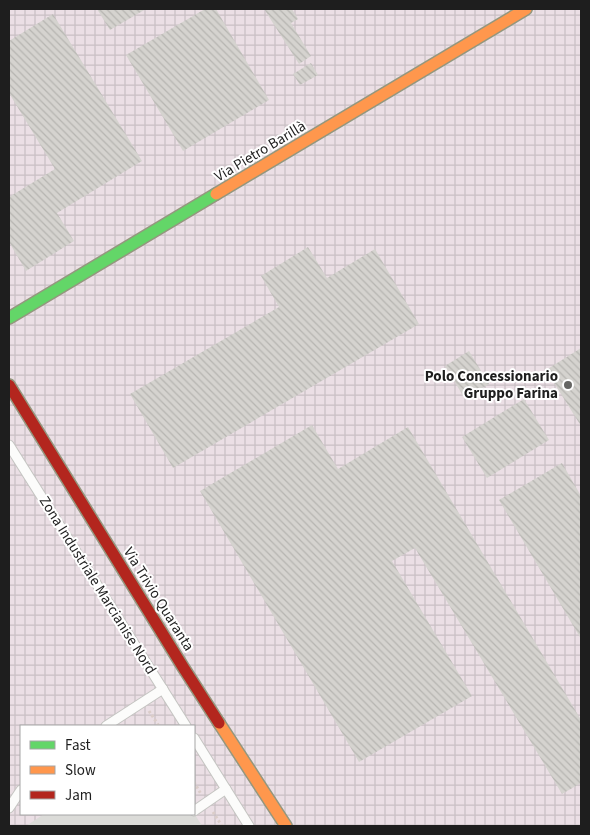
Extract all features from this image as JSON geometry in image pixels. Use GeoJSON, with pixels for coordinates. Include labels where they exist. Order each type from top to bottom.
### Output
{"type":"FeatureCollection","features":[{"type":"Feature","properties":{"kind":"street","name":"Via Pietro Barillà"},"geometry":{"type":"LineString","coordinates":[[9,318],[526,9]]}},
{"type":"Feature","properties":{"kind":"street","name":"Via Trivio Quaranta"},"geometry":{"type":"LineString","coordinates":[[9,385],[183,667],[286,826]]}},
{"type":"Feature","properties":{"kind":"lane","name":"Zona Industriale Marcianise Nord"},"geometry":{"type":"LineString","coordinates":[[9,445],[185,725]]}},
{"type":"Feature","properties":{"kind":"lane"},"geometry":{"type":"LineString","coordinates":[[108,725],[164,689]]}},
{"type":"Feature","properties":{"kind":"lane"},"geometry":{"type":"LineString","coordinates":[[195,740],[250,826]]}},
{"type":"Feature","properties":{"kind":"lane"},"geometry":{"type":"LineString","coordinates":[[195,810],[226,789]]}},
{"type":"Feature","properties":{"kind":"lane"},"geometry":{"type":"LineString","coordinates":[[9,808],[20,792]]}},
{"type":"Feature","properties":{"kind":"path"},"geometry":{"type":"LineString","coordinates":[[143,702],[157,725]]}},
{"type":"Feature","properties":{"kind":"shaded area"},"geometry":{"type":"Polygon","coordinates":[[[9,9],[581,9],[581,826],[9,826],[9,9]]]}},
{"type":"Feature","properties":{"kind":"shaded area"},"geometry":{"type":"Polygon","coordinates":[[[42,815],[195,815],[202,826],[26,826],[42,815]]]}},
{"type":"Feature","properties":{"kind":"building"},"geometry":{"type":"Polygon","coordinates":[[[97,9],[146,9],[110,30],[97,9]]]}},
{"type":"Feature","properties":{"kind":"building"},"geometry":{"type":"Polygon","coordinates":[[[205,9],[216,9],[269,100],[183,151],[126,55],[205,9]]]}},
{"type":"Feature","properties":{"kind":"building"},"geometry":{"type":"Polygon","coordinates":[[[264,9],[292,9],[298,19],[291,23],[311,56],[299,64],[264,9]]]}},
{"type":"Feature","properties":{"kind":"building"},"geometry":{"type":"Polygon","coordinates":[[[53,14],[142,161],[57,213],[74,241],[26,271],[9,242],[9,197],[55,169],[9,93],[9,41],[53,14]]]}},
{"type":"Feature","properties":{"kind":"building"},"geometry":{"type":"Polygon","coordinates":[[[311,63],[318,75],[300,85],[293,74],[311,63]]]}},
{"type":"Feature","properties":{"kind":"building"},"geometry":{"type":"Polygon","coordinates":[[[308,247],[327,278],[375,249],[419,324],[173,468],[130,394],[279,307],[261,276],[308,247]]]}},
{"type":"Feature","properties":{"kind":"building","name":"Polo Concessionario Gruppo Farina"},"geometry":{"type":"Polygon","coordinates":[[[581,348],[581,426],[546,370],[581,348]]]}},
{"type":"Feature","properties":{"kind":"building"},"geometry":{"type":"Polygon","coordinates":[[[469,351],[489,384],[465,399],[445,366],[469,351]]]}},
{"type":"Feature","properties":{"kind":"building"},"geometry":{"type":"Polygon","coordinates":[[[524,399],[549,440],[487,478],[462,437],[524,399]]]}},
{"type":"Feature","properties":{"kind":"building"},"geometry":{"type":"Polygon","coordinates":[[[312,425],[338,469],[408,427],[581,720],[581,783],[562,794],[415,548],[392,561],[472,696],[359,762],[200,491],[312,425]]]}},
{"type":"Feature","properties":{"kind":"building"},"geometry":{"type":"Polygon","coordinates":[[[562,463],[581,496],[581,639],[499,500],[562,463]]]}},
{"type":"Feature","properties":{"kind":"traffic: fast"},"geometry":{"type":"LineString","coordinates":[[9,318],[216,194]]}},
{"type":"Feature","properties":{"kind":"traffic: slow"},"geometry":{"type":"LineString","coordinates":[[216,194],[526,9]]}},
{"type":"Feature","properties":{"kind":"traffic: slow"},"geometry":{"type":"LineString","coordinates":[[219,723],[286,826]]}},
{"type":"Feature","properties":{"kind":"traffic: jam"},"geometry":{"type":"LineString","coordinates":[[9,385],[219,723]]}},
{"type":"Feature","properties":{"kind":"place","name":"Polo Concessionario Gruppo Farina"},"geometry":{"type":"Point","coordinates":[568,385]}}]}
